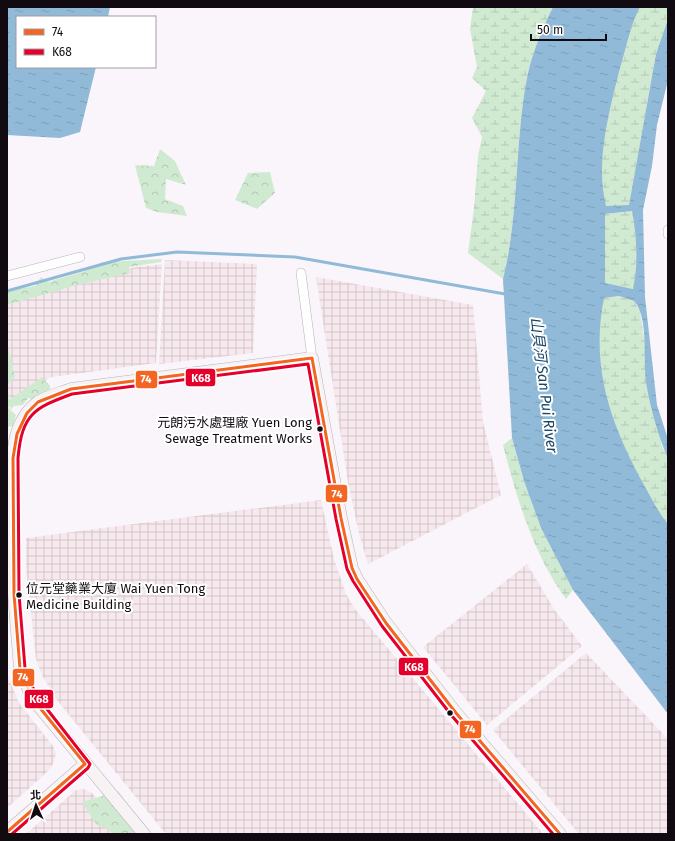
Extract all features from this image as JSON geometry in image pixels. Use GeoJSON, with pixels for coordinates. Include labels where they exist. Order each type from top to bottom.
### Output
{"type":"FeatureCollection","features":[{"type":"Feature","properties":{"kind":"street"},"geometry":{"type":"LineString","coordinates":[[7,276],[80,257]]}},
{"type":"Feature","properties":{"kind":"street"},"geometry":{"type":"LineString","coordinates":[[301,273],[312,358],[341,518],[352,568],[357,579],[386,623],[456,712],[560,834]]}},
{"type":"Feature","properties":{"kind":"street"},"geometry":{"type":"LineString","coordinates":[[144,834],[32,698],[20,669],[14,594],[13,444],[18,427],[38,402],[71,389],[312,358]]}},
{"type":"Feature","properties":{"kind":"street"},"geometry":{"type":"LineString","coordinates":[[7,832],[85,764]]}},
{"type":"Feature","properties":{"kind":"shaded area"},"geometry":{"type":"Polygon","coordinates":[[[165,260],[257,264],[253,353],[159,364],[165,260]]]}},
{"type":"Feature","properties":{"kind":"shaded area"},"geometry":{"type":"Polygon","coordinates":[[[162,264],[156,363],[52,377],[37,384],[14,405],[7,417],[7,300],[136,267],[162,264]]]}},
{"type":"Feature","properties":{"kind":"shaded area"},"geometry":{"type":"Polygon","coordinates":[[[316,277],[473,305],[483,422],[501,495],[368,564],[359,534],[348,482],[316,277]]]}},
{"type":"Feature","properties":{"kind":"shaded area"},"geometry":{"type":"Polygon","coordinates":[[[321,500],[334,559],[346,594],[355,609],[543,834],[166,834],[56,699],[42,675],[36,659],[26,568],[26,538],[321,500]]]}},
{"type":"Feature","properties":{"kind":"shaded area"},"geometry":{"type":"Polygon","coordinates":[[[527,564],[554,609],[582,646],[487,725],[423,647],[527,564]]]}},
{"type":"Feature","properties":{"kind":"shaded area"},"geometry":{"type":"Polygon","coordinates":[[[586,653],[668,739],[668,834],[579,834],[493,730],[586,653]]]}},
{"type":"Feature","properties":{"kind":"shaded area"},"geometry":{"type":"Polygon","coordinates":[[[7,674],[19,703],[53,746],[56,754],[52,766],[47,772],[7,808],[7,674]]]}},
{"type":"Feature","properties":{"kind":"shaded area"},"geometry":{"type":"Polygon","coordinates":[[[84,789],[92,793],[126,834],[26,834],[76,790],[84,789]]]}},
{"type":"Feature","properties":{"kind":"green space"},"geometry":{"type":"Polygon","coordinates":[[[473,7],[553,7],[539,39],[528,73],[521,124],[512,228],[503,279],[468,253],[474,208],[478,156],[482,137],[472,118],[486,91],[472,78],[477,67],[470,29],[473,7]]]}},
{"type":"Feature","properties":{"kind":"green space"},"geometry":{"type":"Polygon","coordinates":[[[627,7],[668,7],[668,19],[656,54],[629,206],[606,207],[606,214],[632,211],[636,240],[634,289],[621,287],[604,298],[619,296],[634,301],[640,312],[662,446],[668,459],[668,620],[561,296],[627,7]]]}},
{"type":"Feature","properties":{"kind":"green space"},"geometry":{"type":"Polygon","coordinates":[[[160,149],[175,161],[186,185],[166,179],[165,199],[183,206],[187,216],[157,212],[146,208],[135,165],[154,166],[160,149]]]}},
{"type":"Feature","properties":{"kind":"green space"},"geometry":{"type":"Polygon","coordinates":[[[270,172],[275,193],[257,209],[235,200],[248,173],[270,172]]]}},
{"type":"Feature","properties":{"kind":"green space"},"geometry":{"type":"Polygon","coordinates":[[[162,259],[161,262],[129,267],[130,273],[77,285],[7,305],[7,291],[35,286],[41,277],[48,282],[85,271],[103,262],[162,259]]]}},
{"type":"Feature","properties":{"kind":"green space"},"geometry":{"type":"Polygon","coordinates":[[[7,342],[15,377],[8,384],[9,400],[42,377],[50,386],[51,406],[28,398],[23,405],[7,407],[7,342]]]}},
{"type":"Feature","properties":{"kind":"green space"},"geometry":{"type":"Polygon","coordinates":[[[7,407],[16,415],[13,426],[7,427],[7,407]]]}},
{"type":"Feature","properties":{"kind":"green space"},"geometry":{"type":"Polygon","coordinates":[[[512,438],[524,481],[541,528],[573,590],[566,599],[544,564],[520,506],[503,445],[512,438]]]}},
{"type":"Feature","properties":{"kind":"green space"},"geometry":{"type":"Polygon","coordinates":[[[118,791],[134,813],[136,834],[113,834],[106,828],[96,824],[82,802],[118,791]]]}},
{"type":"Feature","properties":{"kind":"water"},"geometry":{"type":"Polygon","coordinates":[[[7,7],[110,7],[108,16],[16,16],[16,68],[96,68],[80,132],[60,138],[7,135],[7,7]]]}},
{"type":"Feature","properties":{"kind":"water","name":"山貝河 San Pui River"},"geometry":{"type":"Polygon","coordinates":[[[553,7],[640,7],[631,29],[608,119],[602,172],[606,206],[629,205],[656,54],[668,19],[668,80],[657,125],[652,166],[643,210],[645,297],[657,405],[668,439],[668,459],[658,431],[650,401],[645,373],[644,328],[639,308],[634,301],[619,296],[604,298],[600,324],[600,348],[606,395],[613,418],[632,463],[655,505],[668,524],[668,714],[573,590],[541,528],[524,481],[512,438],[503,279],[512,228],[521,124],[528,73],[535,48],[553,7]],[[632,211],[605,214],[605,283],[633,289],[636,260],[632,211]]]}},
{"type":"Feature","properties":{"kind":"waterway"},"geometry":{"type":"LineString","coordinates":[[7,291],[121,259],[177,252],[295,257],[505,294]]}},
{"type":"Feature","properties":{"kind":"transit line","name":"74"},"geometry":{"type":"LineString","coordinates":[[312,358],[341,518],[352,568],[357,579],[386,623],[456,713],[560,834]]}},
{"type":"Feature","properties":{"kind":"transit line","name":"74"},"geometry":{"type":"LineString","coordinates":[[85,764],[32,698],[20,669],[14,594],[13,458],[17,434],[27,413],[38,402],[71,389],[312,358]]}},
{"type":"Feature","properties":{"kind":"transit line","name":"K68"},"geometry":{"type":"LineString","coordinates":[[12,834],[88,768],[90,764],[36,695],[25,668],[19,594],[18,458],[20,443],[27,422],[39,409],[72,394],[308,364],[336,519],[347,569],[353,581],[382,626],[452,716],[553,834]]}},
{"type":"Feature","properties":{"kind":"transit line","name":"74"},"geometry":{"type":"LineString","coordinates":[[7,832],[85,764]]}},
{"type":"Feature","properties":{"kind":"place","name":"元朗污水處理廠 Yuen Long Sewage Treatment Works"},"geometry":{"type":"Point","coordinates":[320,429]}},
{"type":"Feature","properties":{"kind":"place","name":"位元堂藥業大廈 Wai Yuen Tong Medicine Building"},"geometry":{"type":"Point","coordinates":[19,595]}}]}
